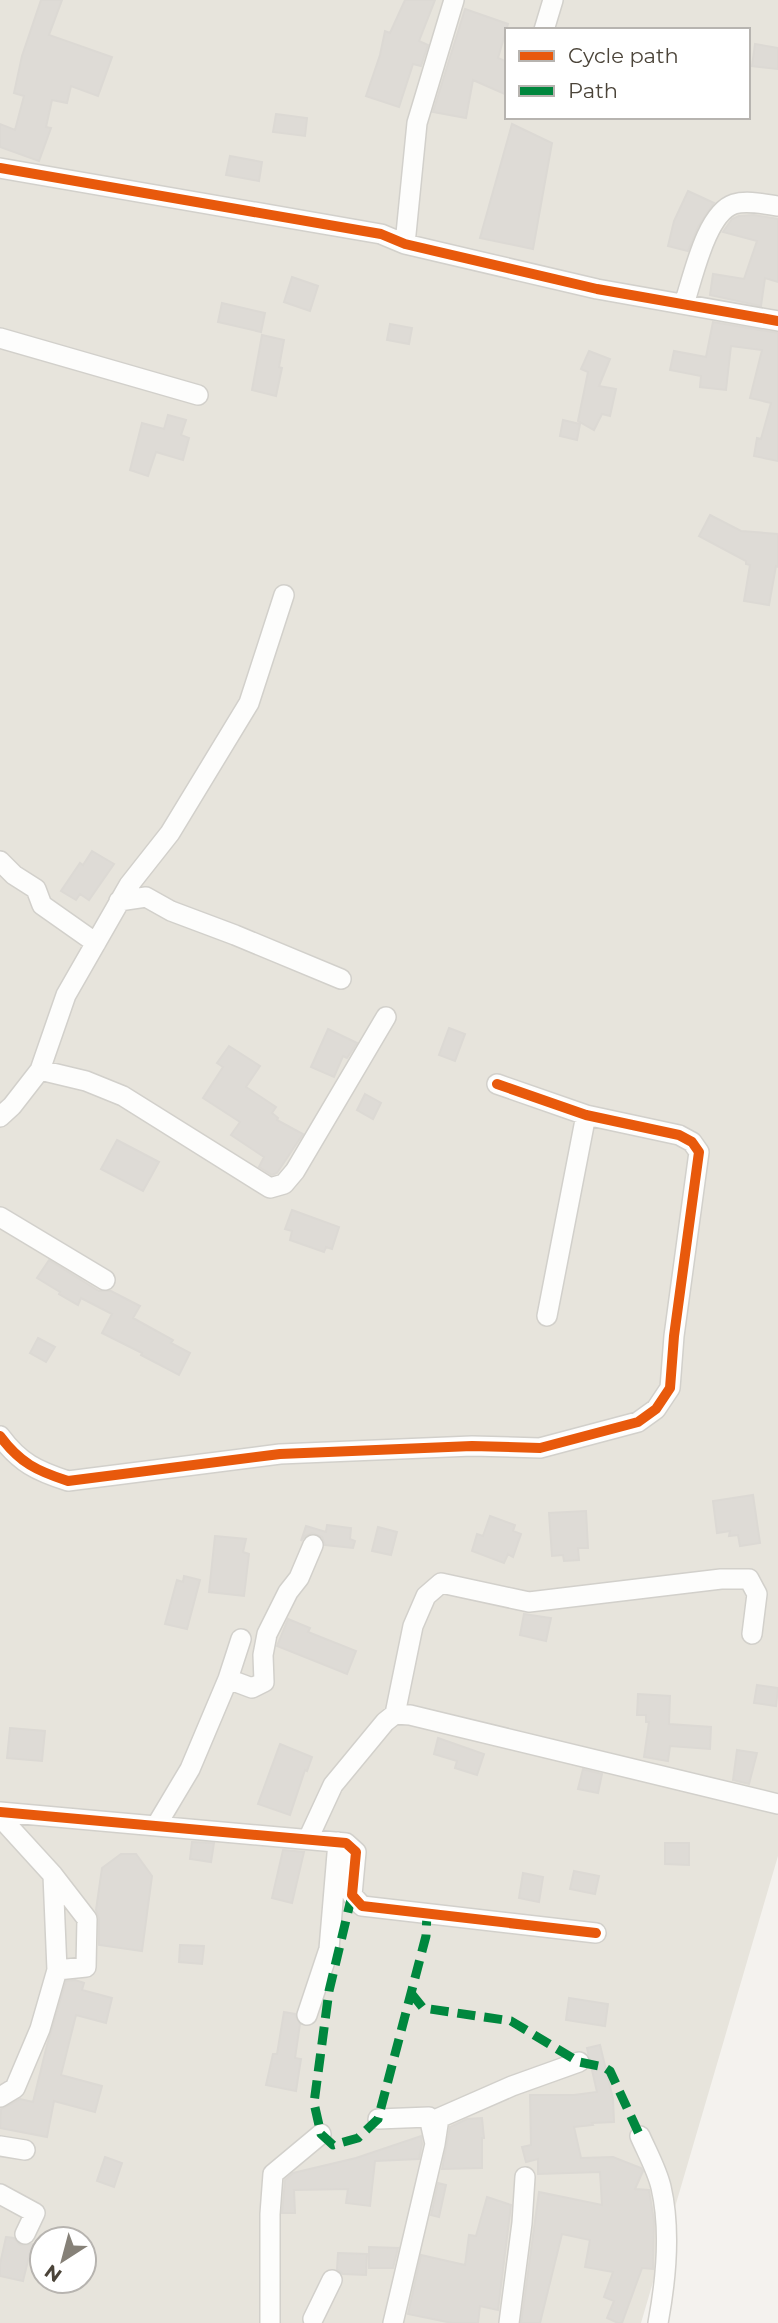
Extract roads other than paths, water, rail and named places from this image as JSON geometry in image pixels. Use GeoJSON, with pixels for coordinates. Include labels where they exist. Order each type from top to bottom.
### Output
{"type":"FeatureCollection","features":[{"type":"Feature","properties":{"kind":"street"},"geometry":{"type":"LineString","coordinates":[[405,244],[417,123],[454,0]]}},
{"type":"Feature","properties":{"kind":"street"},"geometry":{"type":"LineString","coordinates":[[545,28],[554,0]]}},
{"type":"Feature","properties":{"kind":"street"},"geometry":{"type":"LineString","coordinates":[[0,168],[381,234],[405,244],[597,289],[778,321]]}},
{"type":"Feature","properties":{"kind":"street"},"geometry":{"type":"LineString","coordinates":[[684,304],[711,226],[720,212],[742,202],[778,206]]}},
{"type":"Feature","properties":{"kind":"street"},"geometry":{"type":"LineString","coordinates":[[0,338],[198,396]]}},
{"type":"Feature","properties":{"kind":"street"},"geometry":{"type":"LineString","coordinates":[[0,1116],[40,1070],[66,995],[129,886],[170,833],[249,703],[284,595]]}},
{"type":"Feature","properties":{"kind":"street"},"geometry":{"type":"LineString","coordinates":[[0,861],[14,875],[36,888],[42,905],[96,943]]}},
{"type":"Feature","properties":{"kind":"street"},"geometry":{"type":"LineString","coordinates":[[120,901],[146,897],[171,911],[235,934],[341,979]]}},
{"type":"Feature","properties":{"kind":"street"},"geometry":{"type":"LineString","coordinates":[[40,1070],[86,1081],[123,1096],[271,1188],[284,1184],[295,1171],[386,1017]]}},
{"type":"Feature","properties":{"kind":"street"},"geometry":{"type":"LineString","coordinates":[[0,1436],[8,1447],[36,1471],[68,1481],[280,1454],[472,1446],[540,1448],[638,1422],[656,1409],[670,1388],[674,1336],[699,1152],[692,1142],[679,1135],[586,1115],[497,1084]]}},
{"type":"Feature","properties":{"kind":"street"},"geometry":{"type":"LineString","coordinates":[[547,1316],[586,1115]]}},
{"type":"Feature","properties":{"kind":"street"},"geometry":{"type":"LineString","coordinates":[[0,1217],[105,1280]]}},
{"type":"Feature","properties":{"kind":"street"},"geometry":{"type":"LineString","coordinates":[[228,1679],[252,1688],[264,1682],[263,1655],[267,1634],[288,1592],[299,1578],[313,1545]]}},
{"type":"Feature","properties":{"kind":"street"},"geometry":{"type":"LineString","coordinates":[[308,1839],[333,1784],[385,1722],[395,1714],[413,1626],[426,1596],[441,1583],[529,1602],[722,1579],[749,1579],[757,1594],[752,1634]]}},
{"type":"Feature","properties":{"kind":"street"},"geometry":{"type":"LineString","coordinates":[[156,1826],[190,1769],[228,1679],[241,1639]]}},
{"type":"Feature","properties":{"kind":"street"},"geometry":{"type":"LineString","coordinates":[[395,1714],[410,1715],[778,1804]]}},
{"type":"Feature","properties":{"kind":"street"},"geometry":{"type":"LineString","coordinates":[[0,1814],[346,1843],[356,1852],[352,1895],[362,1906],[596,1933]]}},
{"type":"Feature","properties":{"kind":"street"},"geometry":{"type":"LineString","coordinates":[[0,1814],[87,1919],[86,1967],[57,1970]]}},
{"type":"Feature","properties":{"kind":"street"},"geometry":{"type":"LineString","coordinates":[[307,2015],[329,1949],[338,1842]]}},
{"type":"Feature","properties":{"kind":"street"},"geometry":{"type":"LineString","coordinates":[[0,2097],[15,2088],[40,2029],[57,1970],[53,1875]]}},
{"type":"Feature","properties":{"kind":"street"},"geometry":{"type":"LineString","coordinates":[[393,2323],[439,2118],[579,2062]]}},
{"type":"Feature","properties":{"kind":"street"},"geometry":{"type":"LineString","coordinates":[[378,2119],[429,2118],[435,2144]]}},
{"type":"Feature","properties":{"kind":"street"},"geometry":{"type":"LineString","coordinates":[[270,2323],[270,2214],[273,2174],[321,2134]]}},
{"type":"Feature","properties":{"kind":"street"},"geometry":{"type":"LineString","coordinates":[[640,2136],[661,2185],[666,2224],[658,2323]]}},
{"type":"Feature","properties":{"kind":"street"},"geometry":{"type":"LineString","coordinates":[[0,2146],[25,2150]]}},
{"type":"Feature","properties":{"kind":"street"},"geometry":{"type":"LineString","coordinates":[[509,2323],[525,2177]]}},
{"type":"Feature","properties":{"kind":"street"},"geometry":{"type":"LineString","coordinates":[[0,2194],[35,2213],[26,2234]]}},
{"type":"Feature","properties":{"kind":"street"},"geometry":{"type":"LineString","coordinates":[[313,2319],[332,2280]]}}]}
